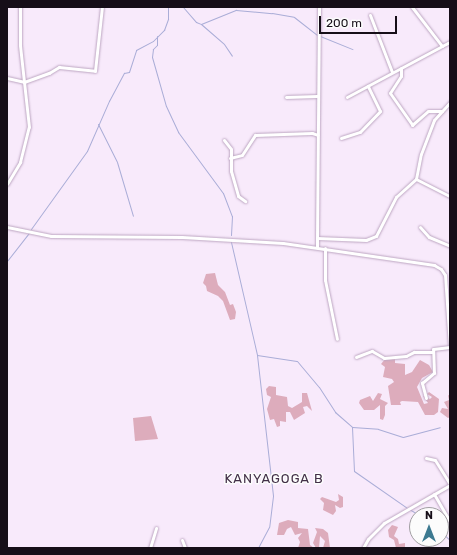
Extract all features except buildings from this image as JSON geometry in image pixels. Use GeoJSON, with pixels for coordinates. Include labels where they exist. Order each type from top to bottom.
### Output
{"type":"FeatureCollection","features":[{"type":"Feature","properties":{"kind":"street"},"geometry":{"type":"LineString","coordinates":[[7,184],[20,162],[28,132],[20,7]]}},
{"type":"Feature","properties":{"kind":"street"},"geometry":{"type":"LineString","coordinates":[[7,78],[24,82],[49,74],[59,67],[95,70],[102,7]]}},
{"type":"Feature","properties":{"kind":"street"},"geometry":{"type":"LineString","coordinates":[[317,247],[317,96],[319,7]]}},
{"type":"Feature","properties":{"kind":"street"},"geometry":{"type":"LineString","coordinates":[[412,7],[442,46]]}},
{"type":"Feature","properties":{"kind":"street"},"geometry":{"type":"LineString","coordinates":[[370,15],[392,72]]}},
{"type":"Feature","properties":{"kind":"street"},"geometry":{"type":"LineString","coordinates":[[347,97],[450,42]]}},
{"type":"Feature","properties":{"kind":"street"},"geometry":{"type":"LineString","coordinates":[[401,68],[401,76],[390,93],[412,125],[430,110],[442,111]]}},
{"type":"Feature","properties":{"kind":"street"},"geometry":{"type":"LineString","coordinates":[[341,138],[358,134],[380,111],[368,86]]}},
{"type":"Feature","properties":{"kind":"street"},"geometry":{"type":"LineString","coordinates":[[286,97],[317,96]]}},
{"type":"Feature","properties":{"kind":"street"},"geometry":{"type":"LineString","coordinates":[[317,238],[366,240],[374,237],[396,197],[416,179],[429,133],[442,111],[450,102]]}},
{"type":"Feature","properties":{"kind":"street"},"geometry":{"type":"LineString","coordinates":[[230,158],[242,155],[256,135],[318,135]]}},
{"type":"Feature","properties":{"kind":"street"},"geometry":{"type":"LineString","coordinates":[[224,140],[230,148],[230,171],[238,196],[245,201]]}},
{"type":"Feature","properties":{"kind":"street"},"geometry":{"type":"LineString","coordinates":[[416,179],[450,196]]}},
{"type":"Feature","properties":{"kind":"street"},"geometry":{"type":"LineString","coordinates":[[7,227],[57,237],[189,237],[317,247],[434,265],[441,269],[445,275],[450,346],[433,349],[434,373],[422,383],[426,398]]}},
{"type":"Feature","properties":{"kind":"street"},"geometry":{"type":"LineString","coordinates":[[420,227],[429,237],[450,246]]}},
{"type":"Feature","properties":{"kind":"street"},"geometry":{"type":"LineString","coordinates":[[325,248],[325,280],[337,339]]}},
{"type":"Feature","properties":{"kind":"street"},"geometry":{"type":"LineString","coordinates":[[356,357],[372,352],[384,358],[406,356],[414,352],[433,352]]}},
{"type":"Feature","properties":{"kind":"street"},"geometry":{"type":"LineString","coordinates":[[363,548],[368,539],[384,523],[450,484],[435,460],[426,458]]}},
{"type":"Feature","properties":{"kind":"street"},"geometry":{"type":"LineString","coordinates":[[434,494],[450,522]]}},
{"type":"Feature","properties":{"kind":"street"},"geometry":{"type":"LineString","coordinates":[[150,548],[156,528]]}},
{"type":"Feature","properties":{"kind":"street"},"geometry":{"type":"LineString","coordinates":[[182,540],[185,548]]}},
{"type":"Feature","properties":{"kind":"shaded area"},"geometry":{"type":"Polygon","coordinates":[[[215,273],[218,285],[225,292],[230,305],[233,304],[236,312],[235,319],[230,320],[223,301],[218,296],[207,291],[206,286],[203,283],[206,274],[215,273]]]}},
{"type":"Feature","properties":{"kind":"shaded area"},"geometry":{"type":"Polygon","coordinates":[[[395,356],[395,363],[405,364],[405,375],[412,372],[420,360],[429,365],[433,372],[422,378],[417,387],[424,404],[428,403],[423,396],[430,399],[432,397],[427,394],[429,392],[439,399],[438,412],[434,415],[425,415],[418,402],[402,401],[400,402],[401,405],[391,405],[388,386],[394,382],[392,379],[383,377],[385,367],[381,364],[387,357],[395,356]]]}},
{"type":"Feature","properties":{"kind":"shaded area"},"geometry":{"type":"Polygon","coordinates":[[[269,386],[276,387],[276,395],[287,397],[288,406],[292,408],[302,402],[302,393],[307,393],[312,411],[307,406],[303,407],[305,413],[294,420],[290,412],[286,412],[286,422],[280,421],[280,426],[277,427],[274,419],[270,420],[267,409],[271,397],[267,395],[266,389],[269,386]]]}},
{"type":"Feature","properties":{"kind":"shaded area"},"geometry":{"type":"Polygon","coordinates":[[[378,393],[382,394],[380,399],[388,403],[385,406],[385,415],[383,420],[380,419],[380,405],[374,410],[364,410],[359,403],[360,400],[370,396],[373,401],[378,393]]]}},
{"type":"Feature","properties":{"kind":"shaded area"},"geometry":{"type":"Polygon","coordinates":[[[448,395],[450,396],[450,417],[448,418],[440,412],[442,408],[448,409],[444,402],[449,400],[448,395]]]}},
{"type":"Feature","properties":{"kind":"shaded area"},"geometry":{"type":"Polygon","coordinates":[[[151,416],[158,439],[135,441],[133,418],[151,416]]]}},
{"type":"Feature","properties":{"kind":"shaded area"},"geometry":{"type":"Polygon","coordinates":[[[338,494],[343,497],[343,507],[340,508],[335,505],[336,511],[333,515],[323,510],[324,503],[320,499],[322,497],[336,502],[339,500],[338,494]]]}},
{"type":"Feature","properties":{"kind":"shaded area"},"geometry":{"type":"Polygon","coordinates":[[[288,520],[298,522],[298,528],[308,529],[310,545],[314,548],[298,548],[300,542],[298,538],[302,533],[295,535],[291,527],[287,529],[284,535],[277,535],[279,523],[288,520]]]}},
{"type":"Feature","properties":{"kind":"shaded area"},"geometry":{"type":"Polygon","coordinates":[[[392,525],[398,527],[394,536],[398,539],[399,544],[405,543],[405,548],[396,548],[394,540],[389,537],[388,530],[392,525]]]}},
{"type":"Feature","properties":{"kind":"shaded area"},"geometry":{"type":"Polygon","coordinates":[[[315,528],[323,529],[328,533],[330,548],[323,548],[325,541],[320,536],[319,548],[316,548],[313,543],[317,532],[315,528]]]}},
{"type":"Feature","properties":{"kind":"waterway"},"geometry":{"type":"LineString","coordinates":[[31,229],[87,151],[109,101],[124,73],[129,72],[136,50],[153,41],[164,30],[168,19],[168,7]]}},
{"type":"Feature","properties":{"kind":"waterway"},"geometry":{"type":"LineString","coordinates":[[183,7],[196,22],[201,24],[236,10],[272,13],[294,17],[317,35]]}},
{"type":"Feature","properties":{"kind":"waterway"},"geometry":{"type":"LineString","coordinates":[[201,24],[224,44],[232,56]]}},
{"type":"Feature","properties":{"kind":"waterway"},"geometry":{"type":"LineString","coordinates":[[157,36],[157,45],[153,49],[152,57],[166,106],[178,132],[223,193],[232,216],[231,235]]}},
{"type":"Feature","properties":{"kind":"waterway"},"geometry":{"type":"LineString","coordinates":[[320,36],[353,49]]}},
{"type":"Feature","properties":{"kind":"waterway"},"geometry":{"type":"LineString","coordinates":[[98,124],[117,162],[133,216]]}},
{"type":"Feature","properties":{"kind":"waterway"},"geometry":{"type":"LineString","coordinates":[[7,261],[29,233]]}},
{"type":"Feature","properties":{"kind":"waterway"},"geometry":{"type":"LineString","coordinates":[[231,242],[257,355],[273,496],[269,527],[258,548]]}},
{"type":"Feature","properties":{"kind":"waterway"},"geometry":{"type":"LineString","coordinates":[[257,355],[297,361],[319,387],[335,412],[352,427],[378,429],[403,437],[440,427]]}},
{"type":"Feature","properties":{"kind":"waterway"},"geometry":{"type":"LineString","coordinates":[[352,427],[354,471],[407,508]]}},
{"type":"Feature","properties":{"kind":"district","name":"KANYAGOGA B"},"geometry":{"type":"Point","coordinates":[274,479]}}]}
